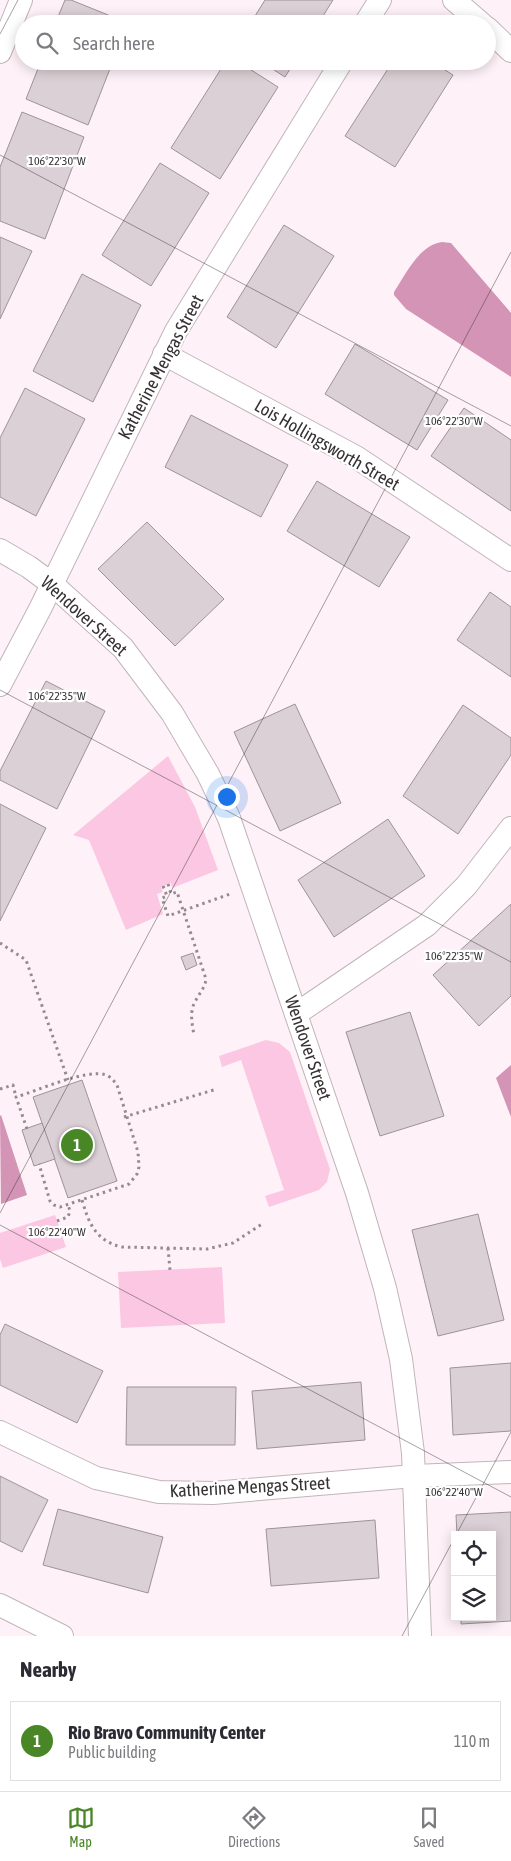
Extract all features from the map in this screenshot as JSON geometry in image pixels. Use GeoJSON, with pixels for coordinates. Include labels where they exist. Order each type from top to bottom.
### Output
{"type":"FeatureCollection","features":[{"type":"Feature","properties":{"kind":"street"},"geometry":{"type":"LineString","coordinates":[[0,52],[21,0]]}},
{"type":"Feature","properties":{"kind":"street"},"geometry":{"type":"LineString","coordinates":[[371,15],[380,0]]}},
{"type":"Feature","properties":{"kind":"street"},"geometry":{"type":"LineString","coordinates":[[454,0],[472,15]]}},
{"type":"Feature","properties":{"kind":"street"},"geometry":{"type":"LineString","coordinates":[[496,36],[511,50]]}},
{"type":"Feature","properties":{"kind":"street","name":"Katherine Mengas Street"},"geometry":{"type":"LineString","coordinates":[[0,685],[176,332],[336,70]]}},
{"type":"Feature","properties":{"kind":"street","name":"Lois Hollingsworth Street"},"geometry":{"type":"LineString","coordinates":[[164,354],[356,457],[511,560]]}},
{"type":"Feature","properties":{"kind":"street","name":"Wendover Street"},"geometry":{"type":"LineString","coordinates":[[0,550],[29,567],[52,584],[124,648],[172,713],[208,774],[228,818],[357,1193],[385,1288],[400,1359],[412,1453],[420,1636]]}},
{"type":"Feature","properties":{"kind":"street"},"geometry":{"type":"LineString","coordinates":[[296,1014],[427,925],[466,886],[511,828]]}},
{"type":"Feature","properties":{"kind":"street","name":"Katherine Mengas Street"},"geometry":{"type":"LineString","coordinates":[[0,1432],[96,1478],[159,1492],[213,1493],[414,1476],[511,1472]]}},
{"type":"Feature","properties":{"kind":"street"},"geometry":{"type":"LineString","coordinates":[[0,1605],[62,1636]]}},
{"type":"Feature","properties":{"kind":"path"},"geometry":{"type":"LineString","coordinates":[[168,884],[171,894],[177,892],[206,979],[205,986],[192,1009],[191,1017],[194,1035]]}},
{"type":"Feature","properties":{"kind":"path"},"geometry":{"type":"LineString","coordinates":[[163,886],[167,896],[162,898],[168,916],[252,886]]}},
{"type":"Feature","properties":{"kind":"path"},"geometry":{"type":"LineString","coordinates":[[0,942],[23,956],[26,960],[68,1080]]}},
{"type":"Feature","properties":{"kind":"path"},"geometry":{"type":"LineString","coordinates":[[16,1098],[86,1074],[94,1073],[111,1077],[117,1085],[138,1152],[139,1167],[138,1174],[129,1184],[60,1207],[50,1201],[39,1164]]}},
{"type":"Feature","properties":{"kind":"path"},"geometry":{"type":"LineString","coordinates":[[0,1087],[13,1085],[27,1129]]}},
{"type":"Feature","properties":{"kind":"path"},"geometry":{"type":"LineString","coordinates":[[126,1116],[217,1089]]}},
{"type":"Feature","properties":{"kind":"path"},"geometry":{"type":"LineString","coordinates":[[82,1200],[94,1231],[111,1245],[122,1247],[207,1249],[233,1243],[262,1224]]}},
{"type":"Feature","properties":{"kind":"path"},"geometry":{"type":"LineString","coordinates":[[57,1221],[68,1217],[70,1211],[68,1205]]}},
{"type":"Feature","properties":{"kind":"path"},"geometry":{"type":"LineString","coordinates":[[168,1248],[170,1270]]}},
{"type":"Feature","properties":{"kind":"shaded area"},"geometry":{"type":"Polygon","coordinates":[[[442,242],[451,243],[511,313],[511,377],[406,309],[394,295],[403,277],[420,254],[434,244],[442,242]]]}},
{"type":"Feature","properties":{"kind":"shaded area"},"geometry":{"type":"Polygon","coordinates":[[[168,756],[195,807],[218,870],[172,888],[171,883],[161,887],[163,892],[157,894],[163,914],[126,930],[89,840],[73,835],[168,756]]]}},
{"type":"Feature","properties":{"kind":"shaded area"},"geometry":{"type":"Polygon","coordinates":[[[266,1040],[279,1043],[290,1052],[330,1169],[327,1182],[319,1190],[269,1207],[265,1196],[284,1190],[241,1060],[222,1067],[219,1056],[266,1040]]]}},
{"type":"Feature","properties":{"kind":"shaded area"},"geometry":{"type":"Polygon","coordinates":[[[511,1065],[511,1117],[496,1078],[511,1065]]]}},
{"type":"Feature","properties":{"kind":"shaded area"},"geometry":{"type":"Polygon","coordinates":[[[0,1116],[27,1195],[1,1204],[0,1116]]]}},
{"type":"Feature","properties":{"kind":"shaded area"},"geometry":{"type":"Polygon","coordinates":[[[55,1215],[66,1247],[3,1268],[0,1259],[0,1233],[55,1215]]]}},
{"type":"Feature","properties":{"kind":"shaded area"},"geometry":{"type":"Polygon","coordinates":[[[222,1267],[225,1323],[121,1328],[118,1272],[222,1267]]]}},
{"type":"Feature","properties":{"kind":"building"},"geometry":{"type":"Polygon","coordinates":[[[65,0],[71,0],[108,15],[59,15],[65,0]]]}},
{"type":"Feature","properties":{"kind":"building"},"geometry":{"type":"Polygon","coordinates":[[[265,0],[333,0],[324,15],[256,15],[265,0]]]}},
{"type":"Feature","properties":{"kind":"building"},"geometry":{"type":"Polygon","coordinates":[[[37,70],[109,70],[88,125],[26,99],[37,70]]]}},
{"type":"Feature","properties":{"kind":"building"},"geometry":{"type":"Polygon","coordinates":[[[220,70],[251,70],[278,87],[220,179],[171,148],[220,70]]]}},
{"type":"Feature","properties":{"kind":"building"},"geometry":{"type":"Polygon","coordinates":[[[274,70],[289,70],[285,77],[274,70]]]}},
{"type":"Feature","properties":{"kind":"building"},"geometry":{"type":"Polygon","coordinates":[[[387,70],[445,70],[453,75],[395,167],[345,136],[387,70]]]}},
{"type":"Feature","properties":{"kind":"building"},"geometry":{"type":"Polygon","coordinates":[[[22,112],[84,137],[45,239],[0,221],[0,167],[22,112]]]}},
{"type":"Feature","properties":{"kind":"building"},"geometry":{"type":"Polygon","coordinates":[[[160,163],[209,193],[151,286],[102,255],[160,163]]]}},
{"type":"Feature","properties":{"kind":"building"},"geometry":{"type":"Polygon","coordinates":[[[284,225],[334,256],[276,348],[227,317],[284,225]]]}},
{"type":"Feature","properties":{"kind":"building"},"geometry":{"type":"Polygon","coordinates":[[[0,237],[32,251],[0,319],[0,237]]]}},
{"type":"Feature","properties":{"kind":"building"},"geometry":{"type":"Polygon","coordinates":[[[82,274],[141,305],[93,402],[33,371],[82,274]]]}},
{"type":"Feature","properties":{"kind":"building"},"geometry":{"type":"Polygon","coordinates":[[[355,344],[448,400],[417,450],[325,394],[355,344]]]}},
{"type":"Feature","properties":{"kind":"building"},"geometry":{"type":"Polygon","coordinates":[[[25,388],[85,419],[36,516],[0,497],[0,438],[25,388]]]}},
{"type":"Feature","properties":{"kind":"building"},"geometry":{"type":"Polygon","coordinates":[[[464,408],[511,440],[511,511],[431,456],[464,408]]]}},
{"type":"Feature","properties":{"kind":"building"},"geometry":{"type":"Polygon","coordinates":[[[191,415],[288,465],[261,517],[165,467],[191,415]]]}},
{"type":"Feature","properties":{"kind":"building"},"geometry":{"type":"Polygon","coordinates":[[[317,481],[410,537],[379,587],[287,531],[317,481]]]}},
{"type":"Feature","properties":{"kind":"building"},"geometry":{"type":"Polygon","coordinates":[[[147,522],[224,599],[175,646],[98,569],[147,522]]]}},
{"type":"Feature","properties":{"kind":"building"},"geometry":{"type":"Polygon","coordinates":[[[490,592],[511,607],[511,677],[457,640],[490,592]]]}},
{"type":"Feature","properties":{"kind":"building"},"geometry":{"type":"Polygon","coordinates":[[[46,681],[105,711],[57,809],[0,780],[0,771],[46,681]]]}},
{"type":"Feature","properties":{"kind":"building"},"geometry":{"type":"Polygon","coordinates":[[[295,704],[341,803],[280,831],[234,732],[295,704]]]}},
{"type":"Feature","properties":{"kind":"building"},"geometry":{"type":"Polygon","coordinates":[[[463,705],[511,738],[511,755],[458,834],[403,796],[463,705]]]}},
{"type":"Feature","properties":{"kind":"building"},"geometry":{"type":"Polygon","coordinates":[[[0,804],[46,828],[0,921],[0,804]]]}},
{"type":"Feature","properties":{"kind":"building"},"geometry":{"type":"Polygon","coordinates":[[[388,819],[425,876],[334,937],[298,880],[388,819]]]}},
{"type":"Feature","properties":{"kind":"building"},"geometry":{"type":"Polygon","coordinates":[[[511,904],[511,996],[479,1026],[433,975],[511,904]]]}},
{"type":"Feature","properties":{"kind":"building"},"geometry":{"type":"Polygon","coordinates":[[[193,953],[197,965],[186,970],[181,957],[193,953]]]}},
{"type":"Feature","properties":{"kind":"building"},"geometry":{"type":"Polygon","coordinates":[[[410,1012],[444,1116],[380,1136],[346,1032],[410,1012]]]}},
{"type":"Feature","properties":{"kind":"building"},"geometry":{"type":"Polygon","coordinates":[[[82,1080],[117,1181],[68,1198],[33,1097],[82,1080]]]}},
{"type":"Feature","properties":{"kind":"building"},"geometry":{"type":"Polygon","coordinates":[[[42,1123],[55,1159],[34,1166],[22,1130],[42,1123]]]}},
{"type":"Feature","properties":{"kind":"building"},"geometry":{"type":"Polygon","coordinates":[[[478,1214],[504,1320],[438,1336],[412,1230],[478,1214]]]}},
{"type":"Feature","properties":{"kind":"building"},"geometry":{"type":"Polygon","coordinates":[[[5,1324],[103,1371],[77,1423],[0,1385],[0,1335],[5,1324]]]}},
{"type":"Feature","properties":{"kind":"building"},"geometry":{"type":"Polygon","coordinates":[[[511,1363],[511,1431],[453,1435],[450,1368],[511,1363]]]}},
{"type":"Feature","properties":{"kind":"building"},"geometry":{"type":"Polygon","coordinates":[[[361,1382],[365,1440],[257,1449],[252,1391],[361,1382]]]}},
{"type":"Feature","properties":{"kind":"building"},"geometry":{"type":"Polygon","coordinates":[[[127,1387],[236,1387],[235,1445],[126,1445],[127,1387]]]}},
{"type":"Feature","properties":{"kind":"building"},"geometry":{"type":"Polygon","coordinates":[[[0,1476],[48,1500],[22,1552],[0,1541],[0,1476]]]}},
{"type":"Feature","properties":{"kind":"building"},"geometry":{"type":"Polygon","coordinates":[[[58,1509],[163,1537],[148,1593],[43,1565],[58,1509]]]}},
{"type":"Feature","properties":{"kind":"building"},"geometry":{"type":"Polygon","coordinates":[[[511,1512],[511,1621],[461,1624],[461,1621],[496,1621],[496,1531],[457,1531],[456,1515],[511,1512]]]}},
{"type":"Feature","properties":{"kind":"building"},"geometry":{"type":"Polygon","coordinates":[[[375,1520],[379,1578],[271,1586],[266,1529],[375,1520]]]}},
{"type":"Feature","properties":{"kind":"place","name":"Rio Bravo Community Center"},"geometry":{"type":"Point","coordinates":[77,1145]}}]}
